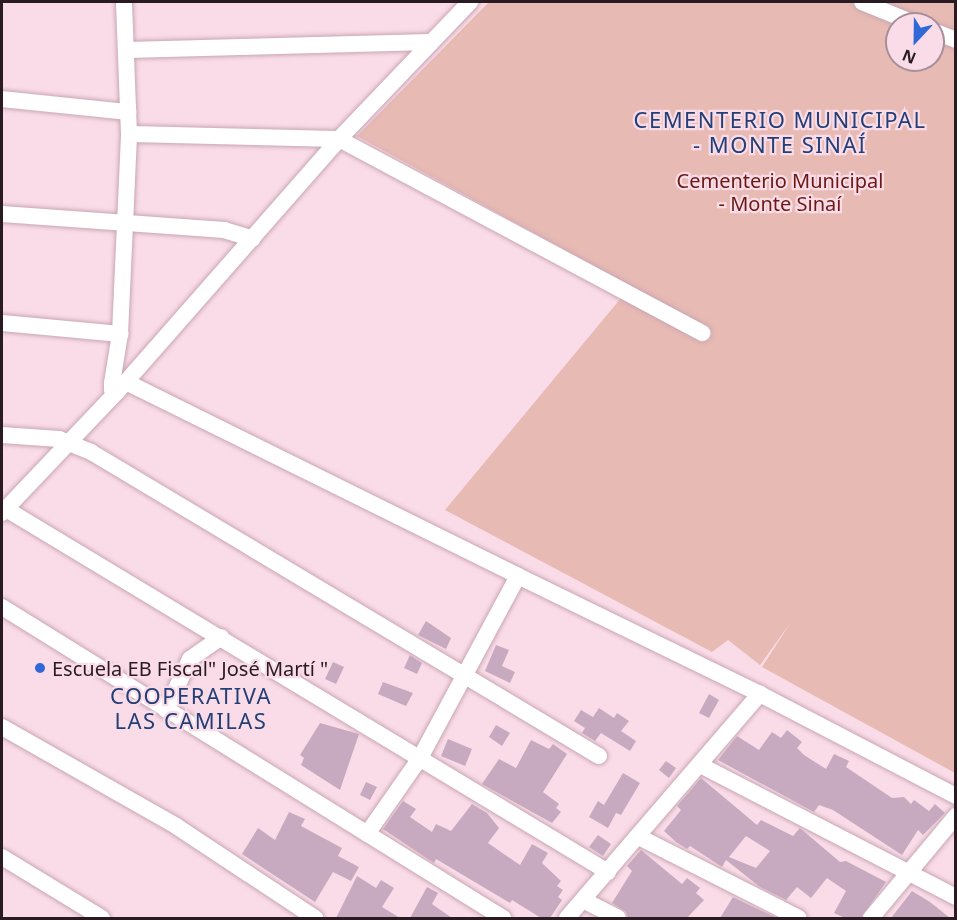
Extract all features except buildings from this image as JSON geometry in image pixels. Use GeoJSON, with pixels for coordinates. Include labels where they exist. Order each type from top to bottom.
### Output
{"type":"FeatureCollection","features":[{"type":"Feature","properties":{"kind":"street"},"geometry":{"type":"LineString","coordinates":[[124,2],[129,134],[123,226],[120,334],[112,390],[121,387],[518,576],[760,694],[956,796]]}},
{"type":"Feature","properties":{"kind":"street"},"geometry":{"type":"LineString","coordinates":[[862,2],[887,12]]}},
{"type":"Feature","properties":{"kind":"street"},"geometry":{"type":"LineString","coordinates":[[462,5],[431,42],[339,139],[121,387],[4,511],[221,637],[608,872]]}},
{"type":"Feature","properties":{"kind":"street"},"geometry":{"type":"LineString","coordinates":[[126,50],[431,42]]}},
{"type":"Feature","properties":{"kind":"street"},"geometry":{"type":"LineString","coordinates":[[2,99],[128,112]]}},
{"type":"Feature","properties":{"kind":"street"},"geometry":{"type":"LineString","coordinates":[[129,134],[339,139],[703,333]]}},
{"type":"Feature","properties":{"kind":"street"},"geometry":{"type":"LineString","coordinates":[[2,214],[123,226],[224,230],[253,239]]}},
{"type":"Feature","properties":{"kind":"street"},"geometry":{"type":"LineString","coordinates":[[2,323],[120,334]]}},
{"type":"Feature","properties":{"kind":"street"},"geometry":{"type":"LineString","coordinates":[[2,435],[59,440],[67,445],[91,452],[599,756]]}},
{"type":"Feature","properties":{"kind":"street"},"geometry":{"type":"LineString","coordinates":[[367,834],[420,758],[518,576]]}},
{"type":"Feature","properties":{"kind":"street"},"geometry":{"type":"LineString","coordinates":[[2,607],[503,918]]}},
{"type":"Feature","properties":{"kind":"street"},"geometry":{"type":"LineString","coordinates":[[166,710],[190,659],[221,637]]}},
{"type":"Feature","properties":{"kind":"street"},"geometry":{"type":"LineString","coordinates":[[567,918],[702,766],[733,722],[760,694]]}},
{"type":"Feature","properties":{"kind":"street"},"geometry":{"type":"LineString","coordinates":[[2,727],[176,826],[315,918]]}},
{"type":"Feature","properties":{"kind":"street"},"geometry":{"type":"LineString","coordinates":[[702,766],[956,897]]}},
{"type":"Feature","properties":{"kind":"street"},"geometry":{"type":"LineString","coordinates":[[871,918],[956,816]]}},
{"type":"Feature","properties":{"kind":"street"},"geometry":{"type":"LineString","coordinates":[[639,837],[798,918]]}},
{"type":"Feature","properties":{"kind":"street"},"geometry":{"type":"LineString","coordinates":[[2,857],[102,918]]}},
{"type":"Feature","properties":{"kind":"street"},"geometry":{"type":"LineString","coordinates":[[584,900],[618,918]]}},
{"type":"Feature","properties":{"kind":"green space","name":"Cementerio Municipal - Monte Sinaí"},"geometry":{"type":"Polygon","coordinates":[[[489,2],[955,2],[955,773],[762,667],[791,622],[760,665],[728,640],[712,652],[445,510],[631,286],[357,136],[489,2]]]}},
{"type":"Feature","properties":{"kind":"place","name":"Escuela EB Fiscal\" José Martí \""},"geometry":{"type":"Point","coordinates":[40,668]}},
{"type":"Feature","properties":{"kind":"district","name":"CEMENTERIO MUNICIPAL - MONTE SINAÍ"},"geometry":{"type":"Point","coordinates":[780,132]}},
{"type":"Feature","properties":{"kind":"district","name":"COOPERATIVA LAS CAMILAS"},"geometry":{"type":"Point","coordinates":[191,708]}}]}
